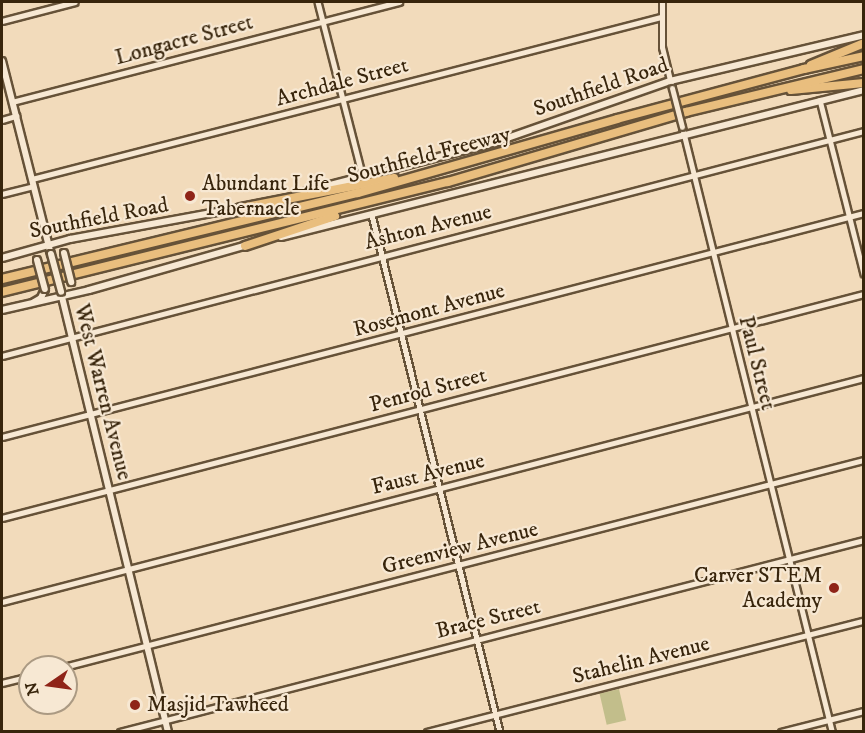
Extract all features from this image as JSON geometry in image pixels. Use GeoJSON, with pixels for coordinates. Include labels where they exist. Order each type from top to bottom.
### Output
{"type":"FeatureCollection","features":[{"type":"Feature","properties":{"kind":"highway"},"geometry":{"type":"LineString","coordinates":[[804,69],[864,43]]}},
{"type":"Feature","properties":{"kind":"highway","name":"Southfield Freeway"},"geometry":{"type":"LineString","coordinates":[[2,279],[290,210],[804,69],[864,56]]}},
{"type":"Feature","properties":{"kind":"highway","name":"Southfield Freeway"},"geometry":{"type":"LineString","coordinates":[[2,292],[413,190],[686,112],[864,69]]}},
{"type":"Feature","properties":{"kind":"highway"},"geometry":{"type":"LineString","coordinates":[[779,89],[807,90],[864,83]]}},
{"type":"Feature","properties":{"kind":"highway"},"geometry":{"type":"LineString","coordinates":[[241,208],[411,174],[433,172]]}},
{"type":"Feature","properties":{"kind":"highway"},"geometry":{"type":"LineString","coordinates":[[245,246],[413,190]]}},
{"type":"Feature","properties":{"kind":"main road","name":"Southfield Road"},"geometry":{"type":"LineString","coordinates":[[2,258],[48,244],[241,208],[363,177],[496,142],[671,85],[864,35]]}},
{"type":"Feature","properties":{"kind":"main road","name":"West Warren Avenue"},"geometry":{"type":"LineString","coordinates":[[2,61],[168,732]]}},
{"type":"Feature","properties":{"kind":"main road"},"geometry":{"type":"LineString","coordinates":[[2,310],[89,290],[245,246],[372,215],[682,131],[864,90]]}},
{"type":"Feature","properties":{"kind":"main road"},"geometry":{"type":"LineString","coordinates":[[75,238],[67,243],[64,253],[71,282],[78,289],[89,290]]}},
{"type":"Feature","properties":{"kind":"main road"},"geometry":{"type":"LineString","coordinates":[[25,250],[35,255],[45,289],[40,298],[28,304]]}},
{"type":"Feature","properties":{"kind":"street"},"geometry":{"type":"LineString","coordinates":[[2,21],[75,2]]}},
{"type":"Feature","properties":{"kind":"street"},"geometry":{"type":"LineString","coordinates":[[318,2],[363,177]]}},
{"type":"Feature","properties":{"kind":"street","name":"Longacre Street"},"geometry":{"type":"LineString","coordinates":[[12,102],[399,2]]}},
{"type":"Feature","properties":{"kind":"street","name":"Paul Street"},"geometry":{"type":"LineString","coordinates":[[662,2],[662,47],[832,732]]}},
{"type":"Feature","properties":{"kind":"street","name":"Archdale Street"},"geometry":{"type":"LineString","coordinates":[[2,194],[33,183],[343,98],[661,17]]}},
{"type":"Feature","properties":{"kind":"street"},"geometry":{"type":"LineString","coordinates":[[820,100],[864,274]]}},
{"type":"Feature","properties":{"kind":"street"},"geometry":{"type":"LineString","coordinates":[[2,120],[16,116]]}},
{"type":"Feature","properties":{"kind":"street","name":"Ashton Avenue"},"geometry":{"type":"LineString","coordinates":[[2,356],[864,131]]}},
{"type":"Feature","properties":{"kind":"street","name":"Rosemont Avenue"},"geometry":{"type":"LineString","coordinates":[[2,437],[864,213]]}},
{"type":"Feature","properties":{"kind":"street"},"geometry":{"type":"LineString","coordinates":[[372,215],[500,732]]}},
{"type":"Feature","properties":{"kind":"street","name":"Penrod Street"},"geometry":{"type":"LineString","coordinates":[[2,518],[864,294]]}},
{"type":"Feature","properties":{"kind":"street","name":"Faust Avenue"},"geometry":{"type":"LineString","coordinates":[[2,602],[864,378]]}},
{"type":"Feature","properties":{"kind":"street","name":"Greenview Avenue"},"geometry":{"type":"LineString","coordinates":[[78,663],[864,460]]}},
{"type":"Feature","properties":{"kind":"street","name":"Brace Street"},"geometry":{"type":"LineString","coordinates":[[120,732],[864,540]]}},
{"type":"Feature","properties":{"kind":"street","name":"Stahelin Avenue"},"geometry":{"type":"LineString","coordinates":[[427,732],[864,621]]}},
{"type":"Feature","properties":{"kind":"street"},"geometry":{"type":"LineString","coordinates":[[2,683],[18,679]]}},
{"type":"Feature","properties":{"kind":"street"},"geometry":{"type":"LineString","coordinates":[[782,732],[864,711]]}},
{"type":"Feature","properties":{"kind":"shaded area"},"geometry":{"type":"Polygon","coordinates":[[[619,689],[626,720],[607,725],[600,693],[619,689]]]}},
{"type":"Feature","properties":{"kind":"place","name":"Abundant Life Tabernacle"},"geometry":{"type":"Point","coordinates":[190,196]}},
{"type":"Feature","properties":{"kind":"place","name":"Carver STEM Academy"},"geometry":{"type":"Point","coordinates":[834,588]}},
{"type":"Feature","properties":{"kind":"place","name":"Masjid Tawheed"},"geometry":{"type":"Point","coordinates":[135,705]}}]}
